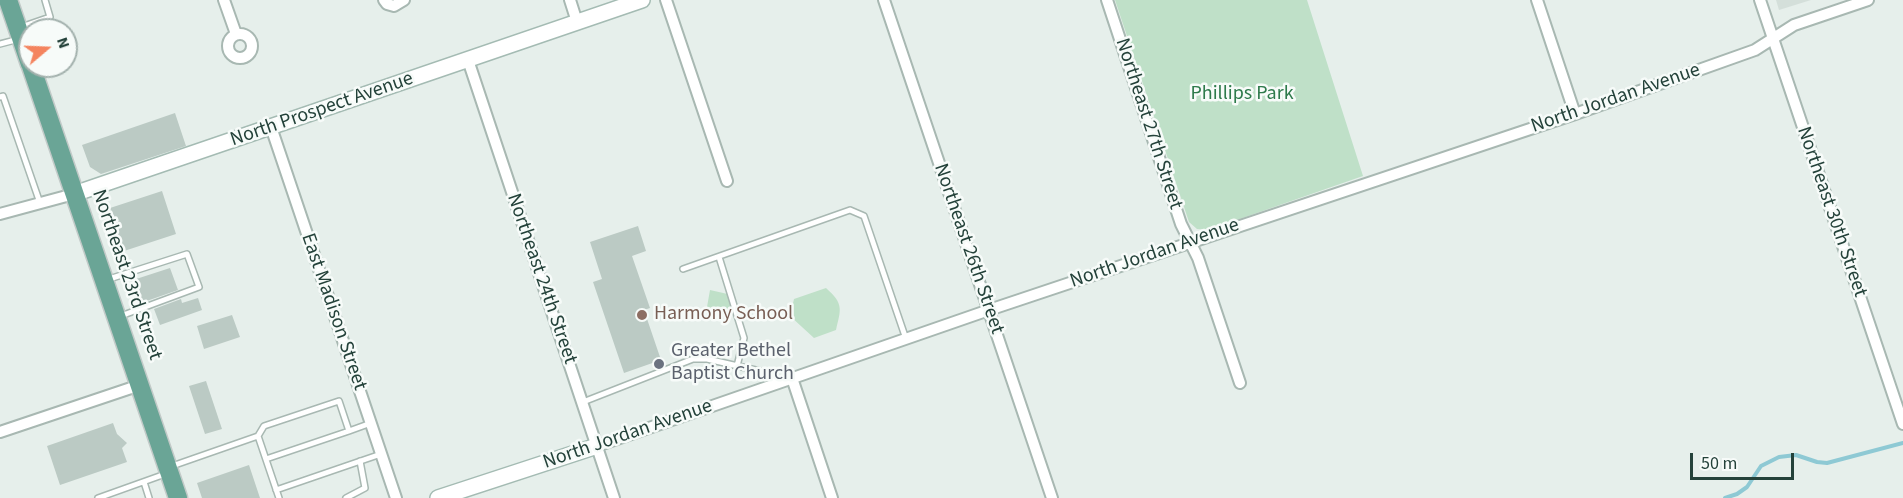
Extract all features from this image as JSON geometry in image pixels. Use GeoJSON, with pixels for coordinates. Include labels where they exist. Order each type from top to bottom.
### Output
{"type":"FeatureCollection","features":[{"type":"Feature","properties":{"kind":"main road","name":"Northeast 23rd Street"},"geometry":{"type":"LineString","coordinates":[[8,0],[18,28]]}},
{"type":"Feature","properties":{"kind":"main road","name":"Northeast 23rd Street"},"geometry":{"type":"LineString","coordinates":[[34,78],[178,498]]}},
{"type":"Feature","properties":{"kind":"street"},"geometry":{"type":"LineString","coordinates":[[224,0],[236,34]]}},
{"type":"Feature","properties":{"kind":"street"},"geometry":{"type":"LineString","coordinates":[[384,0],[387,4],[394,6],[404,0]]}},
{"type":"Feature","properties":{"kind":"street"},"geometry":{"type":"LineString","coordinates":[[570,0],[577,22]]}},
{"type":"Feature","properties":{"kind":"street","name":"North Prospect Avenue"},"geometry":{"type":"LineString","coordinates":[[0,213],[74,194],[642,0]]}},
{"type":"Feature","properties":{"kind":"street"},"geometry":{"type":"LineString","coordinates":[[666,0],[727,181]]}},
{"type":"Feature","properties":{"kind":"street","name":"Northeast 26th Street"},"geometry":{"type":"LineString","coordinates":[[884,0],[1052,498]]}},
{"type":"Feature","properties":{"kind":"street","name":"Northeast 27th Street"},"geometry":{"type":"LineString","coordinates":[[1107,0],[1181,224],[1198,258],[1240,384]]}},
{"type":"Feature","properties":{"kind":"street"},"geometry":{"type":"LineString","coordinates":[[1537,0],[1575,114]]}},
{"type":"Feature","properties":{"kind":"street","name":"Northeast 30th Street"},"geometry":{"type":"LineString","coordinates":[[1760,0],[1903,423]]}},
{"type":"Feature","properties":{"kind":"street","name":"North Jordan Avenue"},"geometry":{"type":"LineString","coordinates":[[438,498],[597,446],[988,310],[1575,114],[1755,50],[1794,25],[1868,0]]}},
{"type":"Feature","properties":{"kind":"street","name":"Northeast 24th Street"},"geometry":{"type":"LineString","coordinates":[[468,60],[614,498]]}},
{"type":"Feature","properties":{"kind":"street","name":"East Madison Street"},"geometry":{"type":"LineString","coordinates":[[271,127],[396,498]]}},
{"type":"Feature","properties":{"kind":"street"},"geometry":{"type":"LineString","coordinates":[[792,378],[832,498]]}},
{"type":"Feature","properties":{"kind":"street"},"geometry":{"type":"LineString","coordinates":[[0,432],[140,385]]}},
{"type":"Feature","properties":{"kind":"lane"},"geometry":{"type":"LineString","coordinates":[[45,0],[50,17],[48,18]]}},
{"type":"Feature","properties":{"kind":"lane"},"geometry":{"type":"LineString","coordinates":[[0,44],[18,34]]}},
{"type":"Feature","properties":{"kind":"lane"},"geometry":{"type":"LineString","coordinates":[[0,97],[3,96],[40,204]]}},
{"type":"Feature","properties":{"kind":"lane"},"geometry":{"type":"LineString","coordinates":[[683,269],[850,210],[864,216],[906,339]]}},
{"type":"Feature","properties":{"kind":"lane"},"geometry":{"type":"LineString","coordinates":[[104,280],[188,254],[199,287],[117,318]]}},
{"type":"Feature","properties":{"kind":"lane"},"geometry":{"type":"LineString","coordinates":[[719,257],[744,338],[737,366]]}},
{"type":"Feature","properties":{"kind":"lane"},"geometry":{"type":"LineString","coordinates":[[583,402],[693,358],[760,370],[778,383]]}},
{"type":"Feature","properties":{"kind":"lane"},"geometry":{"type":"LineString","coordinates":[[98,498],[258,436],[264,426],[339,401],[349,430]]}},
{"type":"Feature","properties":{"kind":"lane"},"geometry":{"type":"LineString","coordinates":[[266,459],[371,423]]}},
{"type":"Feature","properties":{"kind":"lane"},"geometry":{"type":"LineString","coordinates":[[258,436],[279,498]]}},
{"type":"Feature","properties":{"kind":"lane"},"geometry":{"type":"LineString","coordinates":[[276,490],[381,454]]}},
{"type":"Feature","properties":{"kind":"lane"},"geometry":{"type":"LineString","coordinates":[[346,498],[365,488],[360,461]]}},
{"type":"Feature","properties":{"kind":"lane"},"geometry":{"type":"LineString","coordinates":[[144,482],[149,498]]}},
{"type":"Feature","properties":{"kind":"shaded area"},"geometry":{"type":"Polygon","coordinates":[[[1776,0],[1811,0],[1779,10],[1776,0]]]}},
{"type":"Feature","properties":{"kind":"green space","name":"Phillips Park"},"geometry":{"type":"Polygon","coordinates":[[[1115,0],[1307,0],[1363,176],[1208,230],[1197,229],[1189,222],[1115,0]]]}},
{"type":"Feature","properties":{"kind":"green space"},"geometry":{"type":"Polygon","coordinates":[[[826,288],[836,298],[840,307],[838,323],[836,330],[814,338],[790,316],[794,299],[826,288]]]}},
{"type":"Feature","properties":{"kind":"green space"},"geometry":{"type":"Polygon","coordinates":[[[710,290],[732,295],[731,311],[707,307],[710,290]]]}},
{"type":"Feature","properties":{"kind":"building"},"geometry":{"type":"Polygon","coordinates":[[[175,113],[186,146],[101,174],[90,167],[82,145],[175,113]]]}},
{"type":"Feature","properties":{"kind":"building"},"geometry":{"type":"Polygon","coordinates":[[[162,191],[176,234],[121,252],[107,209],[162,191]]]}},
{"type":"Feature","properties":{"kind":"building"},"geometry":{"type":"Polygon","coordinates":[[[638,226],[646,251],[632,256],[650,308],[644,310],[661,360],[624,373],[593,282],[602,279],[590,242],[638,226]]]}},
{"type":"Feature","properties":{"kind":"building"},"geometry":{"type":"Polygon","coordinates":[[[170,268],[178,290],[138,304],[130,281],[170,268]]]}},
{"type":"Feature","properties":{"kind":"building"},"geometry":{"type":"Polygon","coordinates":[[[198,298],[202,310],[160,325],[154,309],[181,299],[182,303],[198,298]]]}},
{"type":"Feature","properties":{"kind":"building"},"geometry":{"type":"Polygon","coordinates":[[[232,315],[240,337],[204,349],[197,326],[232,315]]]}},
{"type":"Feature","properties":{"kind":"building"},"geometry":{"type":"Polygon","coordinates":[[[206,381],[222,429],[205,434],[189,386],[206,381]]]}},
{"type":"Feature","properties":{"kind":"building"},"geometry":{"type":"Polygon","coordinates":[[[113,423],[117,434],[127,443],[122,448],[127,462],[60,485],[47,446],[113,423]]]}},
{"type":"Feature","properties":{"kind":"building"},"geometry":{"type":"Polygon","coordinates":[[[249,465],[260,498],[202,498],[197,483],[249,465]]]}},
{"type":"Feature","properties":{"kind":"waterway"},"geometry":{"type":"LineString","coordinates":[[1725,498],[1747,487],[1761,466],[1779,457],[1796,455],[1827,463],[1903,443]]}},
{"type":"Feature","properties":{"kind":"place","name":"Harmony School"},"geometry":{"type":"Point","coordinates":[642,315]}},
{"type":"Feature","properties":{"kind":"place","name":"Greater Bethel Baptist Church"},"geometry":{"type":"Point","coordinates":[659,364]}}]}
